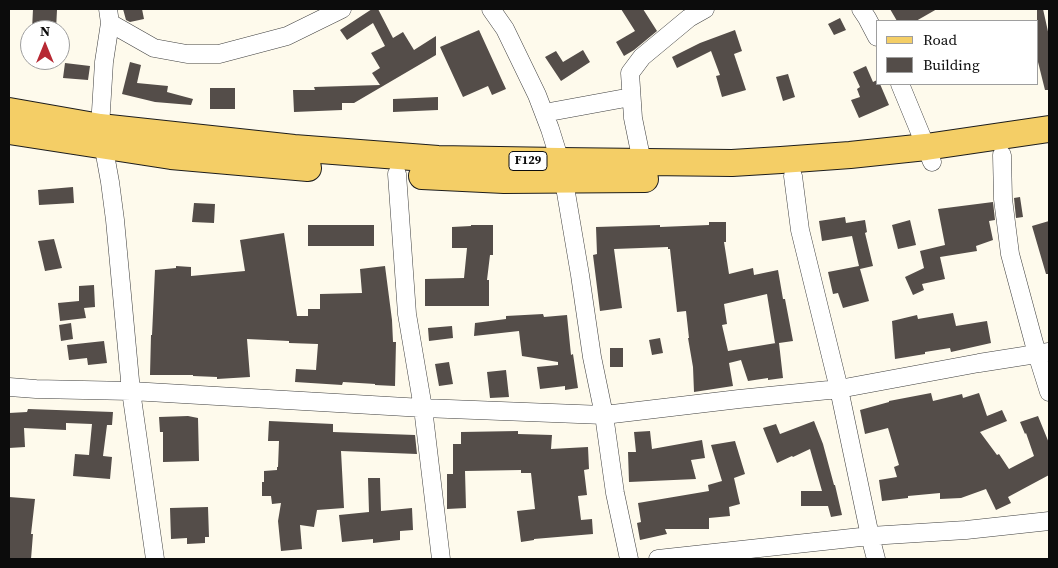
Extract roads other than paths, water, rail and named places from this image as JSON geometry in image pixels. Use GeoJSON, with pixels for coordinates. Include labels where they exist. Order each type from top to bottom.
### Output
{"type":"FeatureCollection","features":[{"type":"Feature","properties":{"kind":"main road","name":"F129"},"geometry":{"type":"LineString","coordinates":[[9,111],[101,137],[190,158],[504,180],[642,162],[732,163],[850,154],[1002,154],[1049,148]]}},
{"type":"Feature","properties":{"kind":"main road","name":"F129"},"geometry":{"type":"LineString","coordinates":[[9,131],[294,148],[665,179],[739,180],[792,176],[929,154],[1049,129]]}},
{"type":"Feature","properties":{"kind":"street"},"geometry":{"type":"LineString","coordinates":[[155,559],[131,392],[115,220],[101,137],[104,62],[109,16],[154,48],[187,54],[219,54],[287,36],[342,9]]}},
{"type":"Feature","properties":{"kind":"street"},"geometry":{"type":"LineString","coordinates":[[491,9],[505,29],[537,95],[550,129],[562,171],[592,356],[604,415],[615,493],[629,559]]}},
{"type":"Feature","properties":{"kind":"street"},"geometry":{"type":"LineString","coordinates":[[642,162],[630,97],[630,73],[642,57],[689,18],[705,9]]}},
{"type":"Feature","properties":{"kind":"street"},"geometry":{"type":"LineString","coordinates":[[861,9],[868,18],[876,35]]}},
{"type":"Feature","properties":{"kind":"street"},"geometry":{"type":"LineString","coordinates":[[900,85],[929,154]]}},
{"type":"Feature","properties":{"kind":"street"},"geometry":{"type":"LineString","coordinates":[[544,113],[630,97]]}},
{"type":"Feature","properties":{"kind":"street"},"geometry":{"type":"LineString","coordinates":[[1002,154],[1003,199],[1010,254],[1043,353],[1049,392]]}},
{"type":"Feature","properties":{"kind":"street"},"geometry":{"type":"LineString","coordinates":[[397,174],[407,314],[423,408],[441,559]]}},
{"type":"Feature","properties":{"kind":"street"},"geometry":{"type":"LineString","coordinates":[[792,176],[800,230],[839,389],[876,559]]}},
{"type":"Feature","properties":{"kind":"street"},"geometry":{"type":"LineString","coordinates":[[9,387],[423,408],[604,415],[839,389],[1043,353]]}},
{"type":"Feature","properties":{"kind":"street"},"geometry":{"type":"LineString","coordinates":[[658,559],[870,536],[966,530],[1049,521]]}}]}
